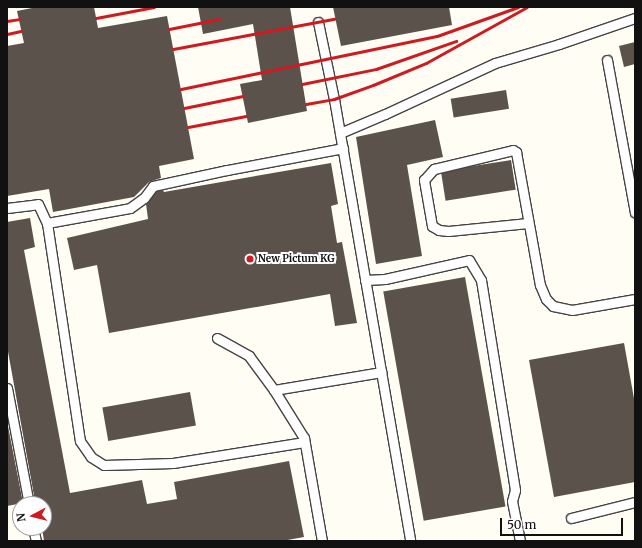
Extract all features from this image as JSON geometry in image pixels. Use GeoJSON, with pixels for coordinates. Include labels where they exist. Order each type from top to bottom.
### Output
{"type":"FeatureCollection","features":[{"type":"Feature","properties":{"kind":"lane"},"geometry":{"type":"LineString","coordinates":[[340,133],[495,63],[559,44],[635,18]]}},
{"type":"Feature","properties":{"kind":"lane"},"geometry":{"type":"LineString","coordinates":[[318,22],[343,148],[410,541]]}},
{"type":"Feature","properties":{"kind":"lane"},"geometry":{"type":"LineString","coordinates":[[607,60],[635,212]]}},
{"type":"Feature","properties":{"kind":"lane"},"geometry":{"type":"LineString","coordinates":[[47,223],[130,208],[144,198],[153,186],[343,148]]}},
{"type":"Feature","properties":{"kind":"lane"},"geometry":{"type":"LineString","coordinates":[[528,223],[448,231],[439,230],[432,226],[424,180],[434,169],[513,150],[516,152],[518,157],[528,223],[540,286],[546,299],[553,306],[572,310],[635,299]]}},
{"type":"Feature","properties":{"kind":"lane"},"geometry":{"type":"LineString","coordinates":[[625,159],[635,158]]}},
{"type":"Feature","properties":{"kind":"lane"},"geometry":{"type":"LineString","coordinates":[[7,208],[38,204],[47,223],[80,441],[91,457],[104,465],[172,463],[304,442]]}},
{"type":"Feature","properties":{"kind":"lane"},"geometry":{"type":"LineString","coordinates":[[365,280],[385,279],[469,260],[481,280],[515,490],[512,501],[520,541]]}},
{"type":"Feature","properties":{"kind":"lane"},"geometry":{"type":"LineString","coordinates":[[217,338],[249,356],[274,390],[304,442],[322,541]]}},
{"type":"Feature","properties":{"kind":"lane"},"geometry":{"type":"LineString","coordinates":[[274,390],[381,372]]}},
{"type":"Feature","properties":{"kind":"lane"},"geometry":{"type":"LineString","coordinates":[[7,388],[27,496]]}},
{"type":"Feature","properties":{"kind":"lane"},"geometry":{"type":"LineString","coordinates":[[571,518],[635,502]]}},
{"type":"Feature","properties":{"kind":"building"},"geometry":{"type":"Polygon","coordinates":[[[37,7],[94,7],[98,28],[167,16],[194,159],[159,166],[161,178],[149,182],[134,197],[53,212],[49,189],[7,196],[7,46],[24,43],[17,11],[37,7]]]}},
{"type":"Feature","properties":{"kind":"building"},"geometry":{"type":"Polygon","coordinates":[[[198,7],[290,7],[307,111],[248,123],[240,84],[262,80],[253,24],[203,34],[198,7]]]}},
{"type":"Feature","properties":{"kind":"building"},"geometry":{"type":"Polygon","coordinates":[[[333,7],[449,7],[452,25],[341,46],[333,7]]]}},
{"type":"Feature","properties":{"kind":"building"},"geometry":{"type":"Polygon","coordinates":[[[635,42],[635,64],[624,67],[619,46],[635,42]]]}},
{"type":"Feature","properties":{"kind":"building"},"geometry":{"type":"Polygon","coordinates":[[[506,90],[509,109],[454,118],[451,99],[506,90]]]}},
{"type":"Feature","properties":{"kind":"building"},"geometry":{"type":"Polygon","coordinates":[[[435,120],[443,157],[407,165],[422,256],[376,264],[356,137],[435,120]]]}},
{"type":"Feature","properties":{"kind":"building"},"geometry":{"type":"Polygon","coordinates":[[[511,160],[516,190],[446,201],[441,171],[511,160]]]}},
{"type":"Feature","properties":{"kind":"building","name":"New Pictum KG"},"geometry":{"type":"Polygon","coordinates":[[[331,163],[338,204],[331,206],[337,243],[342,242],[357,323],[335,326],[330,294],[109,333],[97,265],[74,270],[67,238],[148,219],[146,204],[156,191],[163,190],[164,192],[331,163]]]}},
{"type":"Feature","properties":{"kind":"building"},"geometry":{"type":"Polygon","coordinates":[[[30,218],[35,247],[24,250],[70,493],[142,480],[147,504],[177,499],[174,482],[289,461],[304,537],[282,541],[44,541],[43,536],[52,536],[52,496],[34,496],[7,346],[7,222],[30,218]]]}},
{"type":"Feature","properties":{"kind":"building"},"geometry":{"type":"Polygon","coordinates":[[[465,277],[505,506],[424,521],[383,291],[465,277]]]}},
{"type":"Feature","properties":{"kind":"building"},"geometry":{"type":"Polygon","coordinates":[[[624,343],[635,404],[635,482],[554,497],[529,360],[624,343]]]}},
{"type":"Feature","properties":{"kind":"building"},"geometry":{"type":"Polygon","coordinates":[[[190,392],[196,425],[108,441],[102,407],[190,392]]]}},
{"type":"Feature","properties":{"kind":"building"},"geometry":{"type":"Polygon","coordinates":[[[7,421],[22,496],[12,496],[12,505],[7,506],[7,421]]]}},
{"type":"Feature","properties":{"kind":"railway"},"geometry":{"type":"LineString","coordinates":[[96,18],[154,7]]}},
{"type":"Feature","properties":{"kind":"railway"},"geometry":{"type":"LineString","coordinates":[[181,89],[437,36],[518,7]]}},
{"type":"Feature","properties":{"kind":"railway"},"geometry":{"type":"LineString","coordinates":[[306,104],[334,99],[426,63],[527,7]]}},
{"type":"Feature","properties":{"kind":"railway"},"geometry":{"type":"LineString","coordinates":[[7,21],[19,19]]}},
{"type":"Feature","properties":{"kind":"railway"},"geometry":{"type":"LineString","coordinates":[[169,29],[219,19]]}},
{"type":"Feature","properties":{"kind":"railway"},"geometry":{"type":"LineString","coordinates":[[173,49],[334,19]]}},
{"type":"Feature","properties":{"kind":"railway"},"geometry":{"type":"LineString","coordinates":[[7,34],[21,31]]}},
{"type":"Feature","properties":{"kind":"railway"},"geometry":{"type":"LineString","coordinates":[[302,84],[376,69],[456,41]]}},
{"type":"Feature","properties":{"kind":"railway"},"geometry":{"type":"LineString","coordinates":[[184,108],[243,96]]}},
{"type":"Feature","properties":{"kind":"railway"},"geometry":{"type":"LineString","coordinates":[[188,127],[246,116]]}},
{"type":"Feature","properties":{"kind":"place","name":"New Pictum KG"},"geometry":{"type":"Point","coordinates":[250,259]}}]}
